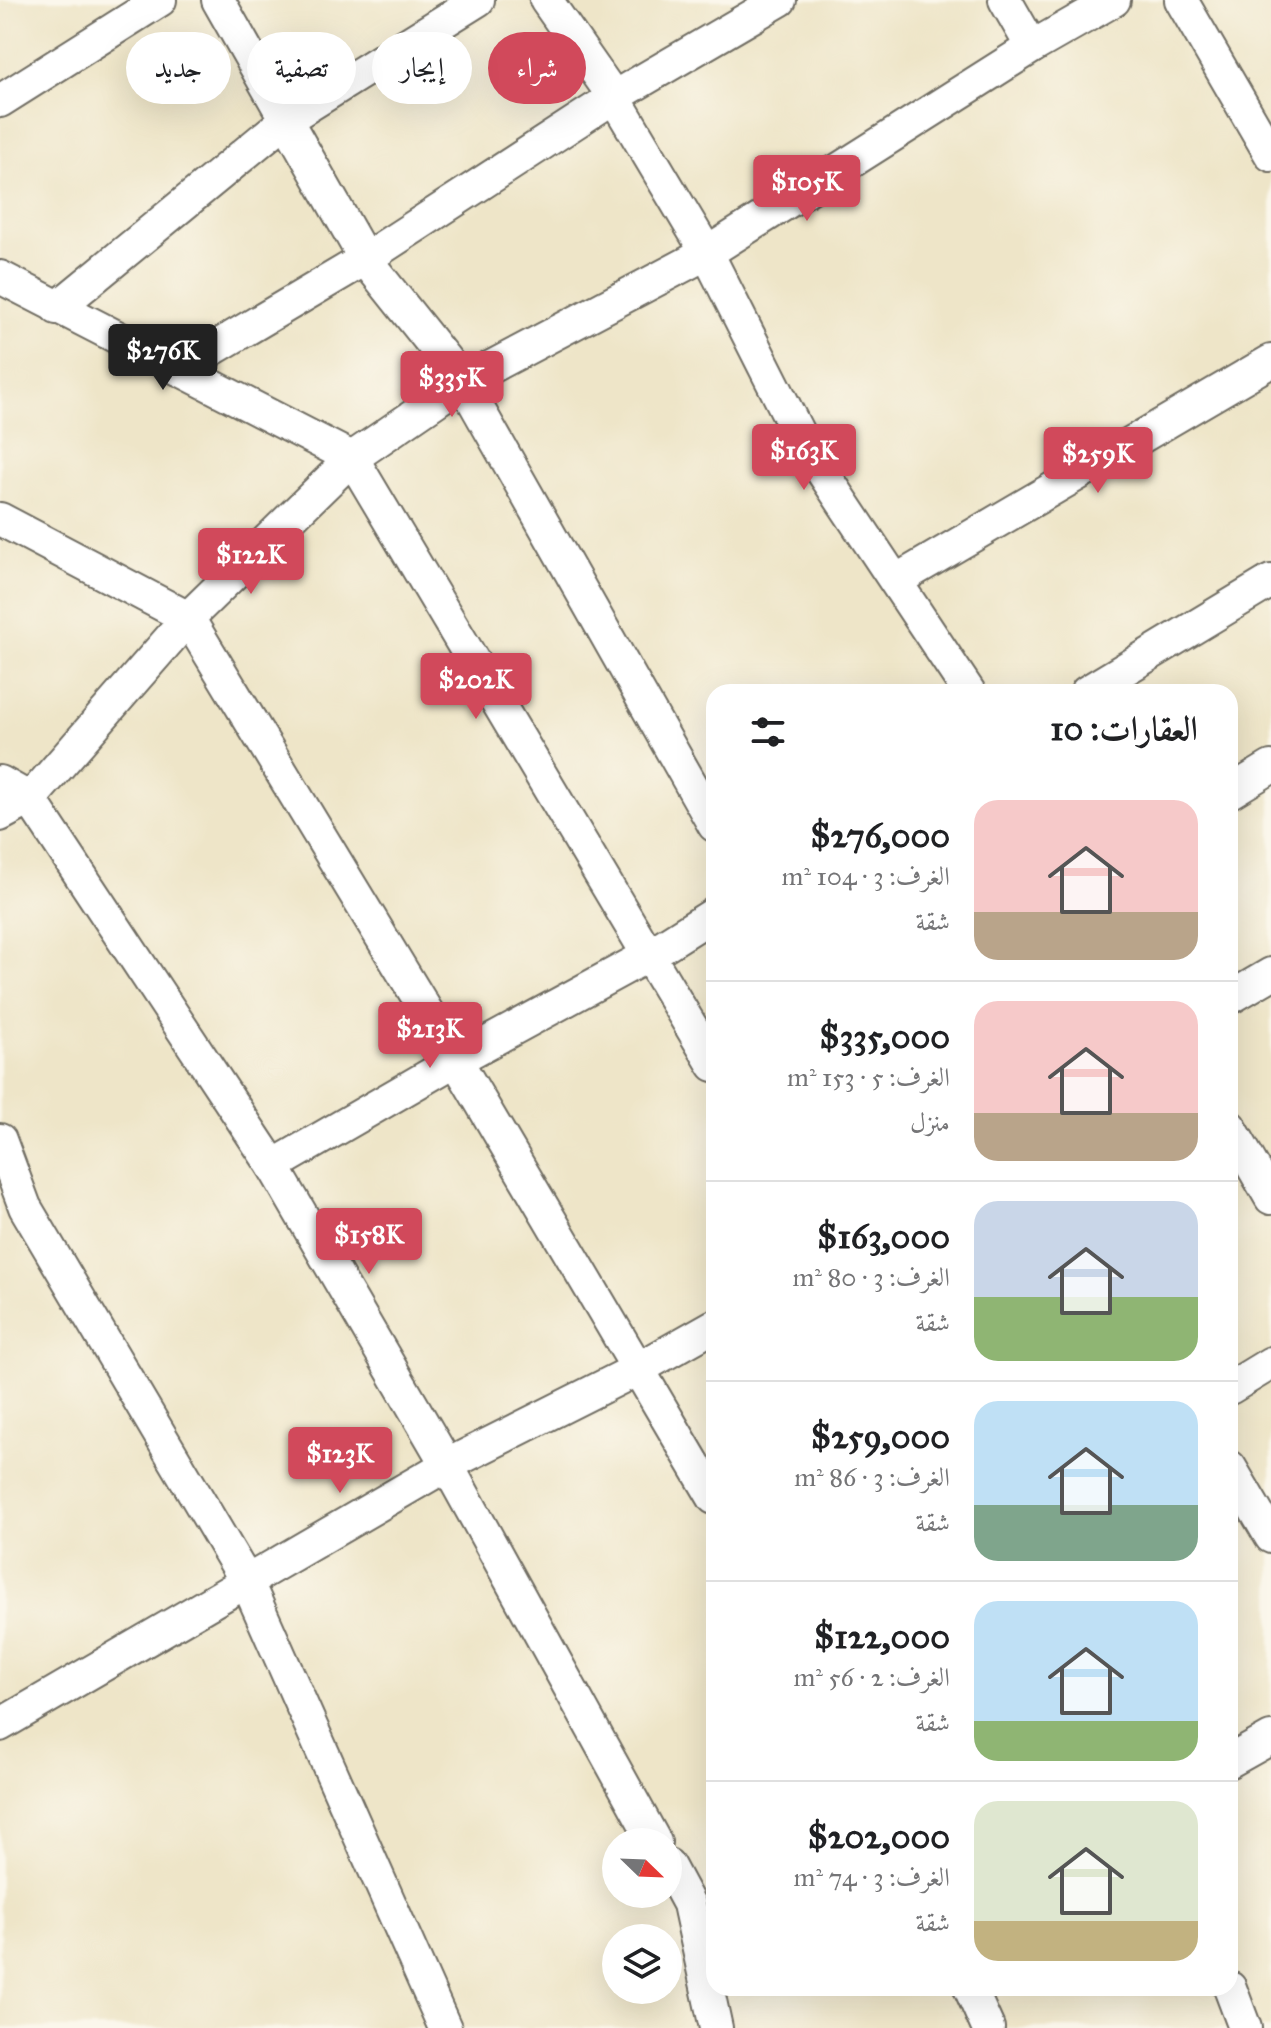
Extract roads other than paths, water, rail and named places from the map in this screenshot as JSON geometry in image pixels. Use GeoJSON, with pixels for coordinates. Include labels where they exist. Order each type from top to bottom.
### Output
{"type":"FeatureCollection","features":[{"type":"Feature","properties":{"kind":"street"},"geometry":{"type":"LineString","coordinates":[[0,101],[160,0]]}},
{"type":"Feature","properties":{"kind":"street"},"geometry":{"type":"LineString","coordinates":[[218,0],[365,259],[463,382],[706,811]]}},
{"type":"Feature","properties":{"kind":"street"},"geometry":{"type":"LineString","coordinates":[[57,308],[287,119],[478,0]]}},
{"type":"Feature","properties":{"kind":"street"},"geometry":{"type":"LineString","coordinates":[[546,0],[614,97],[707,253],[802,441],[964,684]]}},
{"type":"Feature","properties":{"kind":"street"},"geometry":{"type":"LineString","coordinates":[[179,369],[365,259],[614,97],[780,0]]}},
{"type":"Feature","properties":{"kind":"street"},"geometry":{"type":"LineString","coordinates":[[1005,0],[1032,47]]}},
{"type":"Feature","properties":{"kind":"street"},"geometry":{"type":"LineString","coordinates":[[0,815],[30,799],[188,618],[352,458],[463,382],[707,253],[1032,47],[1114,0]]}},
{"type":"Feature","properties":{"kind":"street"},"geometry":{"type":"LineString","coordinates":[[1181,0],[1271,155]]}},
{"type":"Feature","properties":{"kind":"street"},"geometry":{"type":"LineString","coordinates":[[0,277],[352,458],[706,1051]]}},
{"type":"Feature","properties":{"kind":"street"},"geometry":{"type":"LineString","coordinates":[[897,580],[1271,361]]}},
{"type":"Feature","properties":{"kind":"street"},"geometry":{"type":"LineString","coordinates":[[0,519],[188,618],[456,1060],[706,1484]]}},
{"type":"Feature","properties":{"kind":"street"},"geometry":{"type":"LineString","coordinates":[[1100,684],[1271,581]]}},
{"type":"Feature","properties":{"kind":"street"},"geometry":{"type":"LineString","coordinates":[[1238,787],[1271,767]]}},
{"type":"Feature","properties":{"kind":"street"},"geometry":{"type":"LineString","coordinates":[[0,782],[30,799],[273,1166],[447,1465],[647,1828]]}},
{"type":"Feature","properties":{"kind":"street"},"geometry":{"type":"LineString","coordinates":[[273,1166],[456,1060],[649,955],[706,919]]}},
{"type":"Feature","properties":{"kind":"street"},"geometry":{"type":"LineString","coordinates":[[1238,993],[1271,974]]}},
{"type":"Feature","properties":{"kind":"street"},"geometry":{"type":"LineString","coordinates":[[1238,1139],[1267,1181]]}},
{"type":"Feature","properties":{"kind":"street"},"geometry":{"type":"LineString","coordinates":[[0,1140],[25,1207],[247,1582],[445,2028]]}},
{"type":"Feature","properties":{"kind":"street"},"geometry":{"type":"LineString","coordinates":[[0,1725],[447,1465],[638,1369],[706,1331]]}},
{"type":"Feature","properties":{"kind":"street"},"geometry":{"type":"LineString","coordinates":[[1238,1383],[1271,1363]]}},
{"type":"Feature","properties":{"kind":"street"},"geometry":{"type":"LineString","coordinates":[[1238,1481],[1271,1537]]}},
{"type":"Feature","properties":{"kind":"street"},"geometry":{"type":"LineString","coordinates":[[1238,1757],[1271,1738]]}},
{"type":"Feature","properties":{"kind":"street"},"geometry":{"type":"LineString","coordinates":[[682,1891],[689,1904],[706,1982]]}},
{"type":"Feature","properties":{"kind":"street"},"geometry":{"type":"LineString","coordinates":[[709,1996],[716,2028]]}},
{"type":"Feature","properties":{"kind":"street"},"geometry":{"type":"LineString","coordinates":[[974,1996],[988,2028]]}},
{"type":"Feature","properties":{"kind":"street"},"geometry":{"type":"LineString","coordinates":[[1233,1996],[1245,2028]]}}]}
